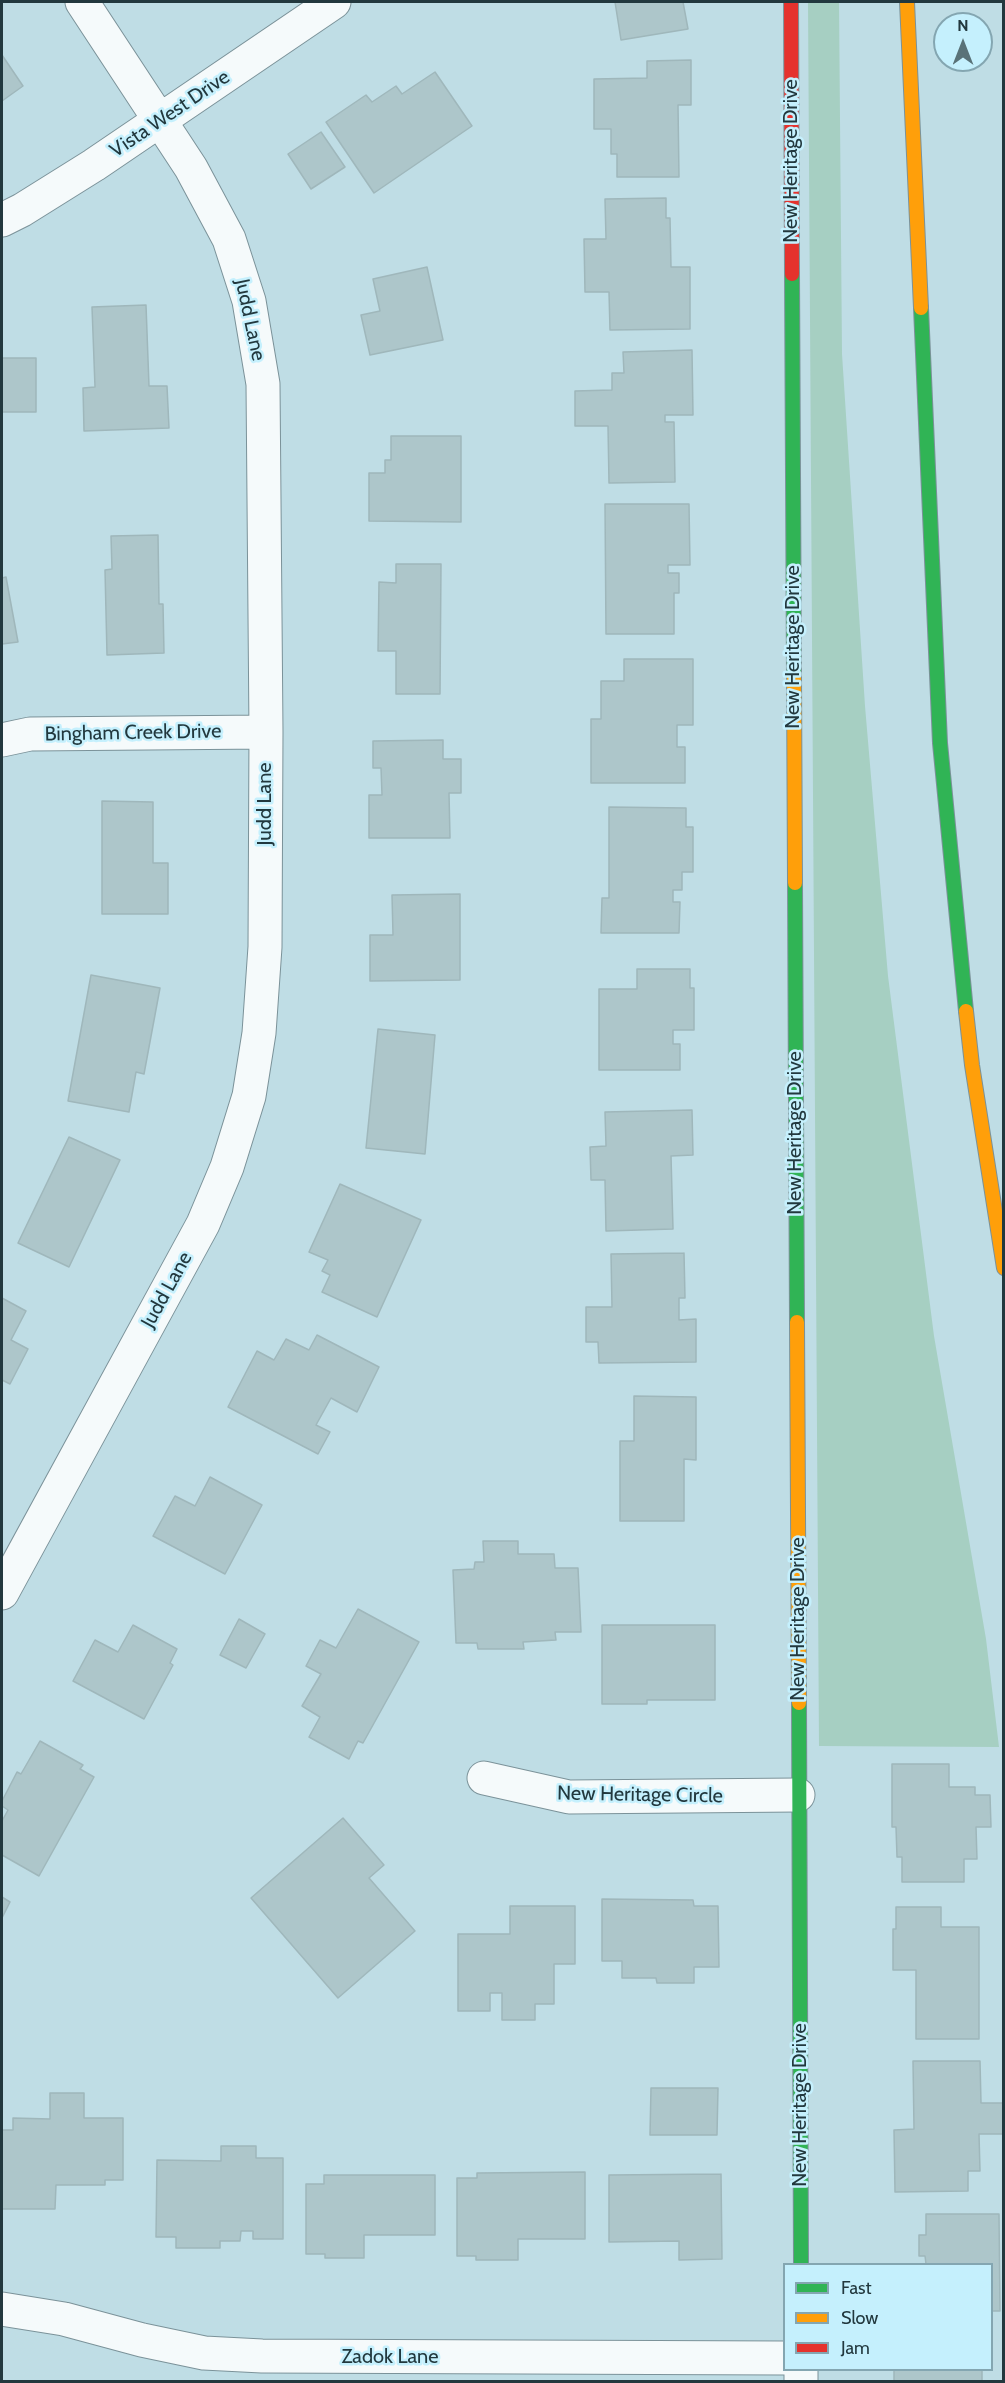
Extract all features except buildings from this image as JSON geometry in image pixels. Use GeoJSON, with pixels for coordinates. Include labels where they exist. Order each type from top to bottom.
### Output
{"type":"FeatureCollection","features":[{"type":"Feature","properties":{"kind":"main road","name":"New Heritage Drive"},"geometry":{"type":"LineString","coordinates":[[791,2],[801,2263]]}},
{"type":"Feature","properties":{"kind":"main road"},"geometry":{"type":"LineString","coordinates":[[907,2],[940,743],[956,923],[972,1065],[1004,1268]]}},
{"type":"Feature","properties":{"kind":"street","name":"Judd Lane"},"geometry":{"type":"LineString","coordinates":[[2,1593],[203,1224],[227,1167],[249,1096],[259,1033],[265,947],[263,384],[249,302],[229,239],[191,168],[82,2]]}},
{"type":"Feature","properties":{"kind":"street","name":"Vista West Drive"},"geometry":{"type":"LineString","coordinates":[[2,220],[22,210],[161,120],[334,2]]}},
{"type":"Feature","properties":{"kind":"street","name":"Bingham Creek Drive"},"geometry":{"type":"LineString","coordinates":[[2,740],[41,733],[266,732]]}},
{"type":"Feature","properties":{"kind":"street","name":"New Heritage Circle"},"geometry":{"type":"LineString","coordinates":[[484,1778],[569,1797],[798,1795]]}},
{"type":"Feature","properties":{"kind":"street","name":"Zadok Lane"},"geometry":{"type":"LineString","coordinates":[[2,2309],[64,2319],[142,2340],[216,2354],[783,2358]]}},
{"type":"Feature","properties":{"kind":"green space"},"geometry":{"type":"Polygon","coordinates":[[[808,2],[839,2],[842,354],[865,706],[888,976],[934,1336],[986,1639],[999,1747],[819,1746],[808,2]]]}},
{"type":"Feature","properties":{"kind":"traffic: fast"},"geometry":{"type":"LineString","coordinates":[[792,274],[794,675]]}},
{"type":"Feature","properties":{"kind":"traffic: fast"},"geometry":{"type":"LineString","coordinates":[[921,308],[940,743],[966,1011]]}},
{"type":"Feature","properties":{"kind":"traffic: fast"},"geometry":{"type":"LineString","coordinates":[[795,883],[797,1322]]}},
{"type":"Feature","properties":{"kind":"traffic: fast"},"geometry":{"type":"LineString","coordinates":[[799,1703],[801,2263]]}},
{"type":"Feature","properties":{"kind":"traffic: slow"},"geometry":{"type":"LineString","coordinates":[[907,2],[921,308]]}},
{"type":"Feature","properties":{"kind":"traffic: slow"},"geometry":{"type":"LineString","coordinates":[[794,675],[795,883]]}},
{"type":"Feature","properties":{"kind":"traffic: slow"},"geometry":{"type":"LineString","coordinates":[[966,1011],[972,1065],[1004,1268]]}},
{"type":"Feature","properties":{"kind":"traffic: slow"},"geometry":{"type":"LineString","coordinates":[[797,1322],[799,1703]]}},
{"type":"Feature","properties":{"kind":"traffic: jam"},"geometry":{"type":"LineString","coordinates":[[791,2],[792,274]]}}]}
